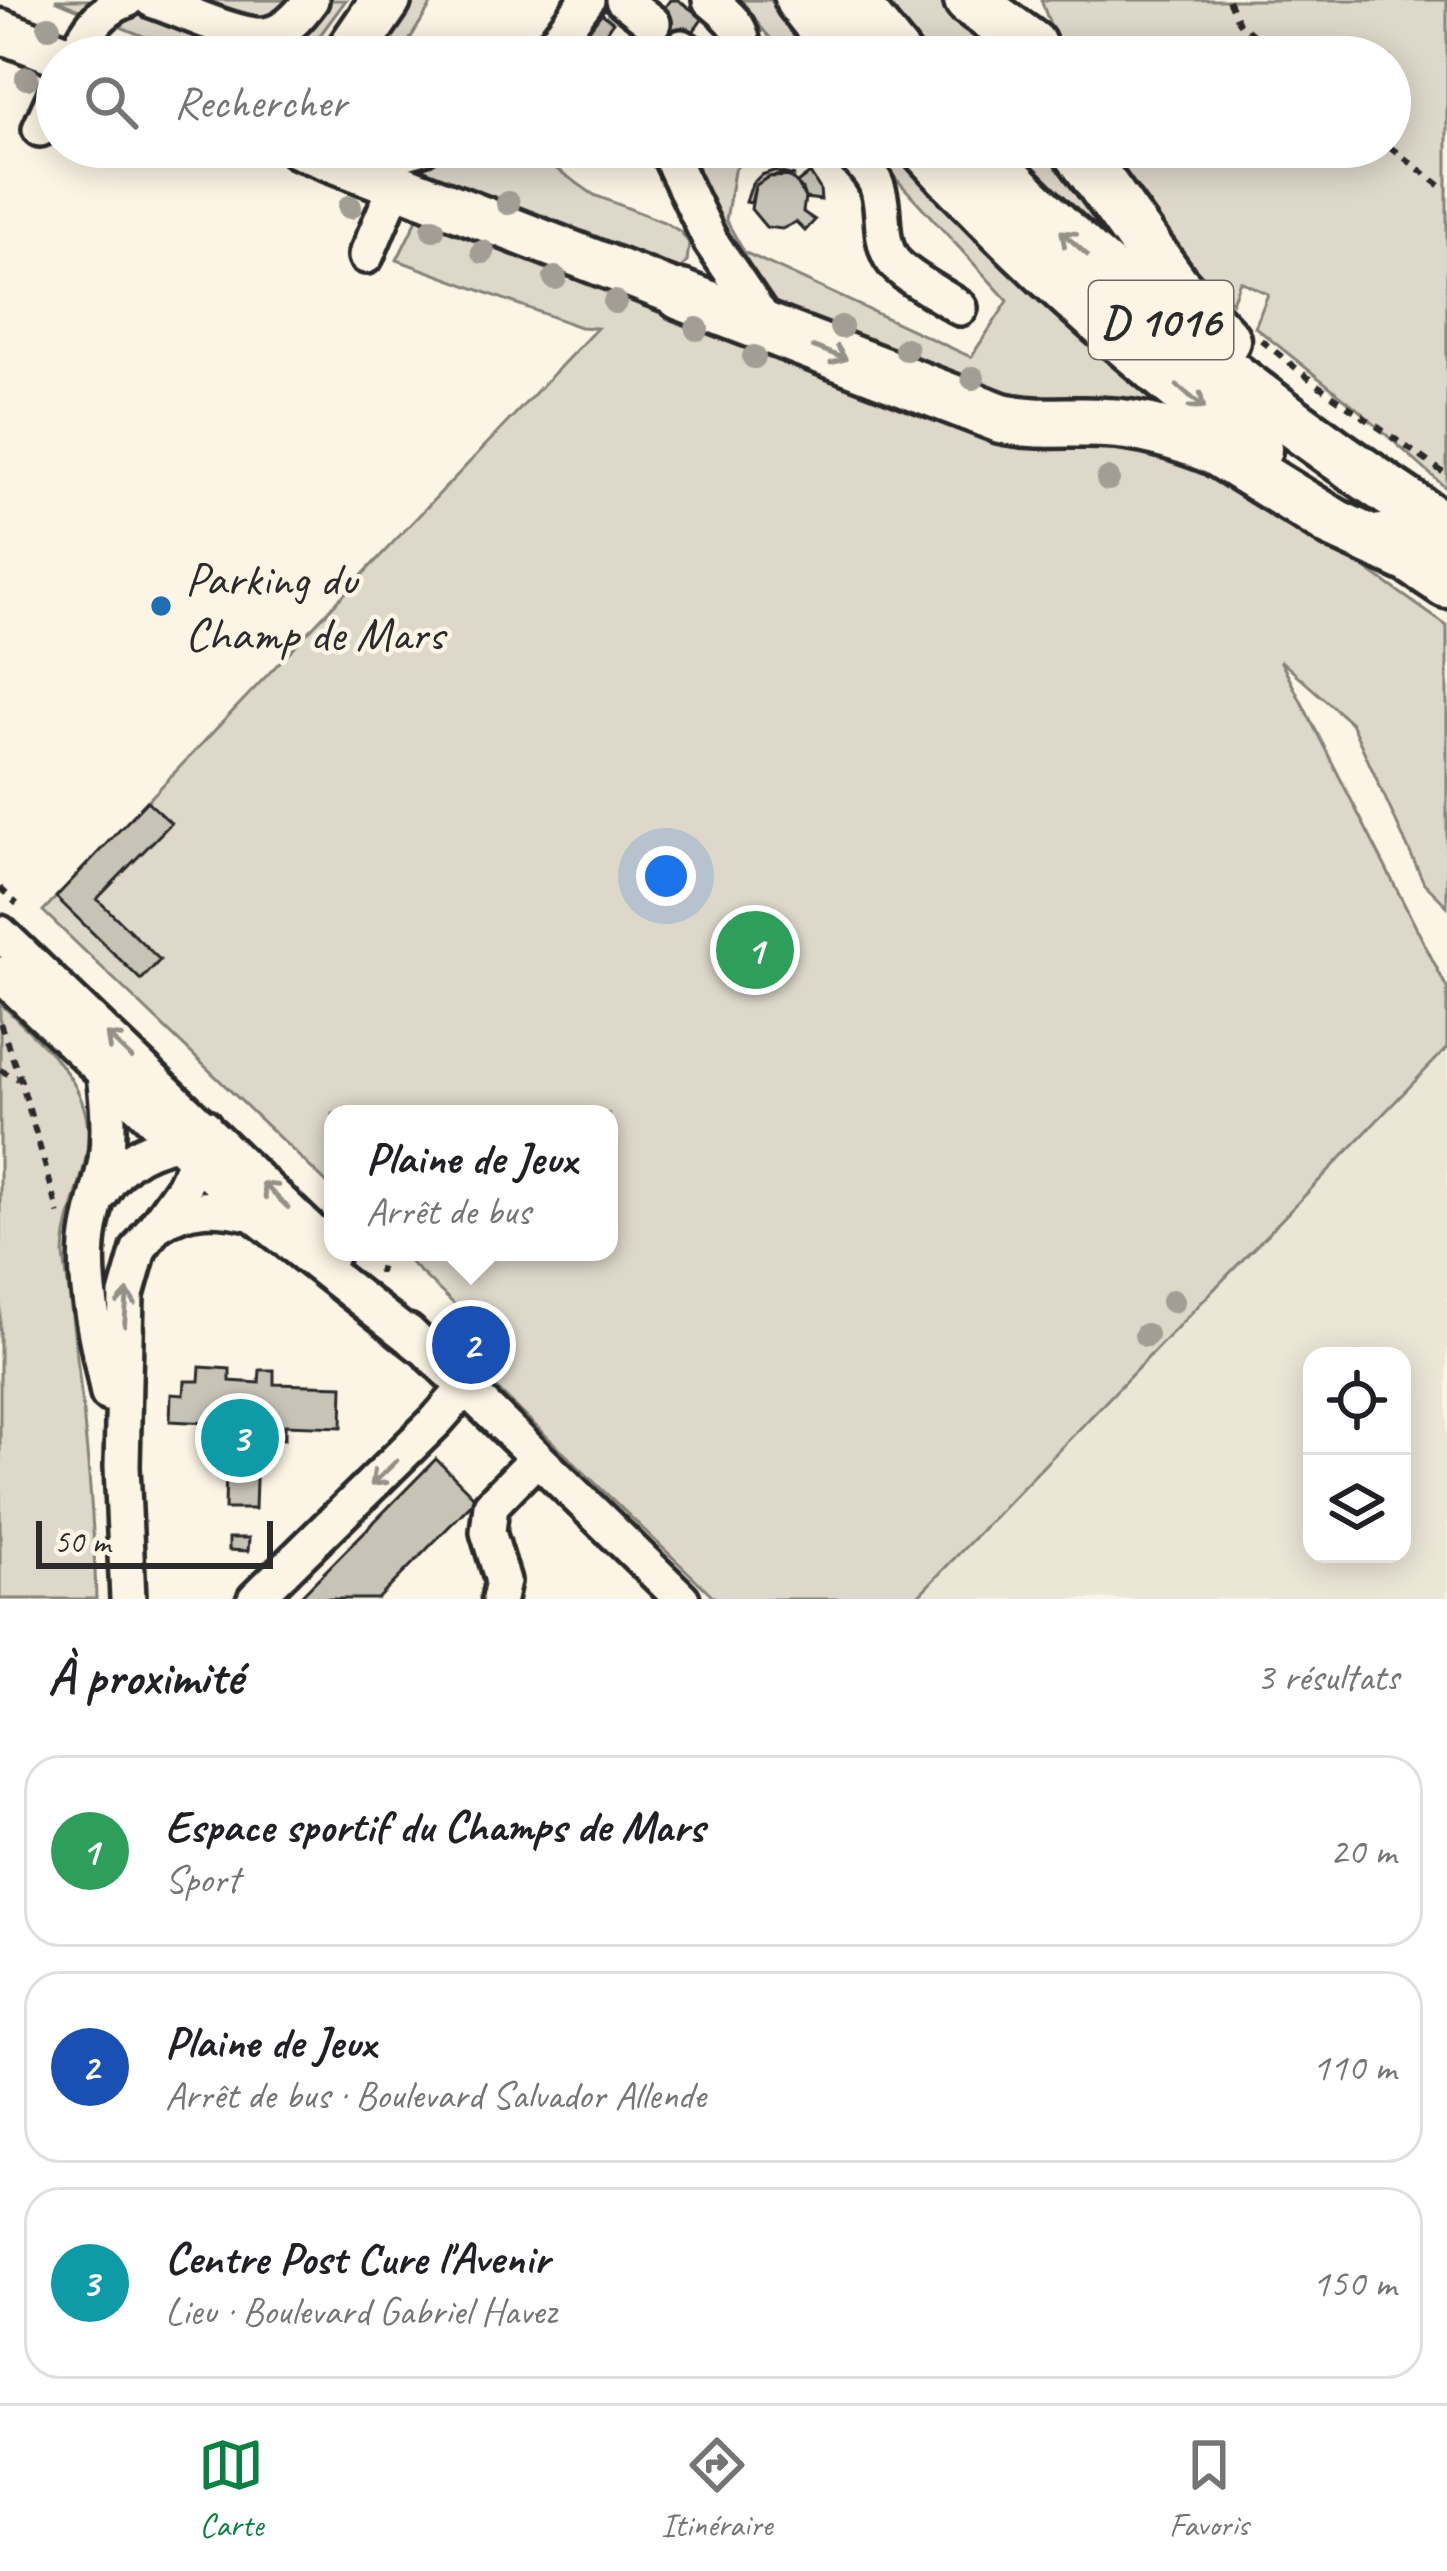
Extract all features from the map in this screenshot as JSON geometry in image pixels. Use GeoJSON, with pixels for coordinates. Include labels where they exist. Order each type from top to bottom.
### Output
{"type":"FeatureCollection","features":[{"type":"Feature","properties":{"kind":"highway"},"geometry":{"type":"LineString","coordinates":[[361,36],[386,0]]}},
{"type":"Feature","properties":{"kind":"highway"},"geometry":{"type":"LineString","coordinates":[[800,0],[828,36]]}},
{"type":"Feature","properties":{"kind":"highway"},"geometry":{"type":"LineString","coordinates":[[851,0],[880,36]]}},
{"type":"Feature","properties":{"kind":"highway"},"geometry":{"type":"LineString","coordinates":[[969,0],[1015,36]]}},
{"type":"Feature","properties":{"kind":"highway"},"geometry":{"type":"LineString","coordinates":[[1014,0],[1028,36]]}},
{"type":"Feature","properties":{"kind":"highway","name":"D 1016"},"geometry":{"type":"LineString","coordinates":[[943,168],[1039,267],[1131,350],[1314,492],[1434,557]]}},
{"type":"Feature","properties":{"kind":"highway","name":"D 1016"},"geometry":{"type":"LineString","coordinates":[[997,168],[1138,302],[1363,472],[1434,557]]}},
{"type":"Feature","properties":{"kind":"highway"},"geometry":{"type":"LineString","coordinates":[[1090,168],[1174,286],[1363,472]]}},
{"type":"Feature","properties":{"kind":"highway"},"geometry":{"type":"LineString","coordinates":[[681,295],[1001,418],[1122,424],[1198,443],[1335,524],[1434,557]]}},
{"type":"Feature","properties":{"kind":"main road"},"geometry":{"type":"LineString","coordinates":[[0,31],[36,44]]}},
{"type":"Feature","properties":{"kind":"main road"},"geometry":{"type":"LineString","coordinates":[[353,168],[681,295]]}},
{"type":"Feature","properties":{"kind":"street"},"geometry":{"type":"LineString","coordinates":[[84,36],[110,7],[127,0]]}},
{"type":"Feature","properties":{"kind":"street"},"geometry":{"type":"LineString","coordinates":[[152,0],[248,34],[266,35],[294,21],[311,0]]}},
{"type":"Feature","properties":{"kind":"street"},"geometry":{"type":"LineString","coordinates":[[560,36],[587,0]]}},
{"type":"Feature","properties":{"kind":"street"},"geometry":{"type":"LineString","coordinates":[[623,0],[653,23]]}},
{"type":"Feature","properties":{"kind":"street"},"geometry":{"type":"LineString","coordinates":[[710,0],[740,28],[742,36]]}},
{"type":"Feature","properties":{"kind":"street"},"geometry":{"type":"LineString","coordinates":[[675,168],[710,242],[771,330]]}},
{"type":"Feature","properties":{"kind":"street"},"geometry":{"type":"LineString","coordinates":[[865,168],[878,187],[891,257],[960,308]]}},
{"type":"Feature","properties":{"kind":"street"},"geometry":{"type":"LineString","coordinates":[[367,256],[396,185]]}},
{"type":"Feature","properties":{"kind":"street"},"geometry":{"type":"LineString","coordinates":[[681,295],[700,274],[710,242]]}},
{"type":"Feature","properties":{"kind":"street"},"geometry":{"type":"LineString","coordinates":[[0,933],[198,1141],[253,1214],[421,1346]]}},
{"type":"Feature","properties":{"kind":"street"},"geometry":{"type":"LineString","coordinates":[[0,974],[104,1075],[198,1141],[324,1245]]}},
{"type":"Feature","properties":{"kind":"street"},"geometry":{"type":"LineString","coordinates":[[104,1075],[108,1141],[91,1222],[89,1288],[122,1466]]}},
{"type":"Feature","properties":{"kind":"street"},"geometry":{"type":"LineString","coordinates":[[91,1222],[104,1190],[122,1165],[147,1150],[198,1141]]}},
{"type":"Feature","properties":{"kind":"street"},"geometry":{"type":"LineString","coordinates":[[128,1599],[122,1466],[126,1295],[134,1260],[183,1187],[198,1141]]}},
{"type":"Feature","properties":{"kind":"street"},"geometry":{"type":"LineString","coordinates":[[150,1232],[190,1210],[220,1208],[253,1214]]}},
{"type":"Feature","properties":{"kind":"street"},"geometry":{"type":"LineString","coordinates":[[341,1261],[421,1346],[682,1599]]}},
{"type":"Feature","properties":{"kind":"street"},"geometry":{"type":"LineString","coordinates":[[255,1599],[464,1388]]}},
{"type":"Feature","properties":{"kind":"street"},"geometry":{"type":"LineString","coordinates":[[500,1599],[503,1581],[488,1532],[491,1505],[536,1458]]}},
{"type":"Feature","properties":{"kind":"path"},"geometry":{"type":"LineString","coordinates":[[1228,0],[1239,23],[1255,36]]}},
{"type":"Feature","properties":{"kind":"path"},"geometry":{"type":"LineString","coordinates":[[1411,163],[1447,191]]}},
{"type":"Feature","properties":{"kind":"path"},"geometry":{"type":"LineString","coordinates":[[0,1023],[21,1081],[0,1070]]}},
{"type":"Feature","properties":{"kind":"shaded area"},"geometry":{"type":"Polygon","coordinates":[[[55,0],[346,0],[319,36],[143,36],[55,0]]]}},
{"type":"Feature","properties":{"kind":"shaded area"},"geometry":{"type":"Polygon","coordinates":[[[403,0],[434,0],[412,36],[378,36],[403,0]]]}},
{"type":"Feature","properties":{"kind":"shaded area"},"geometry":{"type":"Polygon","coordinates":[[[737,0],[771,0],[800,36],[769,36],[737,0]]]}},
{"type":"Feature","properties":{"kind":"shaded area"},"geometry":{"type":"Polygon","coordinates":[[[883,0],[948,0],[992,36],[913,36],[883,0]]]}},
{"type":"Feature","properties":{"kind":"shaded area"},"geometry":{"type":"Polygon","coordinates":[[[1041,0],[1447,0],[1447,489],[1255,327],[1268,294],[1240,281],[1232,302],[1195,269],[1148,211],[1122,168],[1411,168],[1411,36],[1054,36],[1041,0]]]}},
{"type":"Feature","properties":{"kind":"shaded area"},"geometry":{"type":"Polygon","coordinates":[[[424,168],[555,168],[594,195],[681,232],[689,243],[687,262],[674,275],[421,173],[424,168]]]}},
{"type":"Feature","properties":{"kind":"shaded area"},"geometry":{"type":"Polygon","coordinates":[[[698,168],[736,168],[726,220],[744,252],[971,357],[1008,301],[886,168],[917,168],[983,238],[1207,431],[1044,411],[776,306],[699,186],[698,168]]]}},
{"type":"Feature","properties":{"kind":"shaded area"},"geometry":{"type":"Polygon","coordinates":[[[1026,168],[1071,168],[1157,288],[1026,168]]]}},
{"type":"Feature","properties":{"kind":"shaded area"},"geometry":{"type":"Polygon","coordinates":[[[424,205],[505,241],[1137,435],[1279,507],[1447,626],[1447,906],[1424,883],[1351,723],[1280,660],[1447,988],[1447,1048],[915,1599],[716,1599],[488,1380],[510,1357],[409,1261],[618,1261],[618,1105],[324,1105],[324,1180],[43,911],[597,328],[580,327],[397,260],[424,205]]]}},
{"type":"Feature","properties":{"kind":"shaded area"},"geometry":{"type":"Polygon","coordinates":[[[0,1003],[52,1054],[78,1091],[85,1112],[85,1162],[64,1255],[89,1470],[96,1599],[0,1599],[0,1003]]]}},
{"type":"Feature","properties":{"kind":"shaded area"},"geometry":{"type":"Polygon","coordinates":[[[1447,1048],[1447,1599],[915,1599],[1447,1048]]]}},
{"type":"Feature","properties":{"kind":"building"},"geometry":{"type":"Polygon","coordinates":[[[670,0],[678,0],[703,18],[690,36],[644,36],[670,0]]]}},
{"type":"Feature","properties":{"kind":"building"},"geometry":{"type":"Polygon","coordinates":[[[596,9],[613,22],[603,36],[575,36],[596,9]]]}},
{"type":"Feature","properties":{"kind":"building"},"geometry":{"type":"Polygon","coordinates":[[[773,171],[795,176],[768,177],[755,186],[751,203],[746,202],[752,184],[773,171]]]}},
{"type":"Feature","properties":{"kind":"building"},"geometry":{"type":"Polygon","coordinates":[[[810,173],[821,200],[805,198],[797,183],[810,173]]]}},
{"type":"Feature","properties":{"kind":"building"},"geometry":{"type":"Polygon","coordinates":[[[783,175],[802,189],[803,212],[815,220],[805,231],[796,222],[782,229],[766,227],[751,209],[755,186],[768,177],[783,175]]]}},
{"type":"Feature","properties":{"kind":"building"},"geometry":{"type":"Polygon","coordinates":[[[147,801],[171,823],[97,899],[160,960],[141,980],[56,897],[147,801]]]}},
{"type":"Feature","properties":{"kind":"building"},"geometry":{"type":"Polygon","coordinates":[[[200,1367],[230,1369],[230,1381],[259,1383],[260,1370],[274,1370],[274,1384],[343,1386],[342,1427],[285,1425],[285,1439],[252,1438],[252,1450],[257,1450],[255,1509],[225,1509],[227,1424],[170,1421],[171,1394],[184,1395],[185,1381],[199,1381],[200,1367]]]}},
{"type":"Feature","properties":{"kind":"building"},"geometry":{"type":"Polygon","coordinates":[[[436,1459],[476,1499],[378,1599],[298,1599],[436,1459]]]}},
{"type":"Feature","properties":{"kind":"building"},"geometry":{"type":"Polygon","coordinates":[[[229,1538],[249,1538],[248,1551],[229,1550],[229,1538]]]}},
{"type":"Feature","properties":{"kind":"place","name":"Parking du Champ de Mars"},"geometry":{"type":"Point","coordinates":[161,606]}},
{"type":"Feature","properties":{"kind":"place","name":"Espace sportif du Champs de Mars"},"geometry":{"type":"Point","coordinates":[755,950]}},
{"type":"Feature","properties":{"kind":"place","name":"Plaine de Jeux"},"geometry":{"type":"Point","coordinates":[471,1345]}},
{"type":"Feature","properties":{"kind":"place","name":"Centre Post Cure l'Avenir"},"geometry":{"type":"Point","coordinates":[240,1438]}}]}
